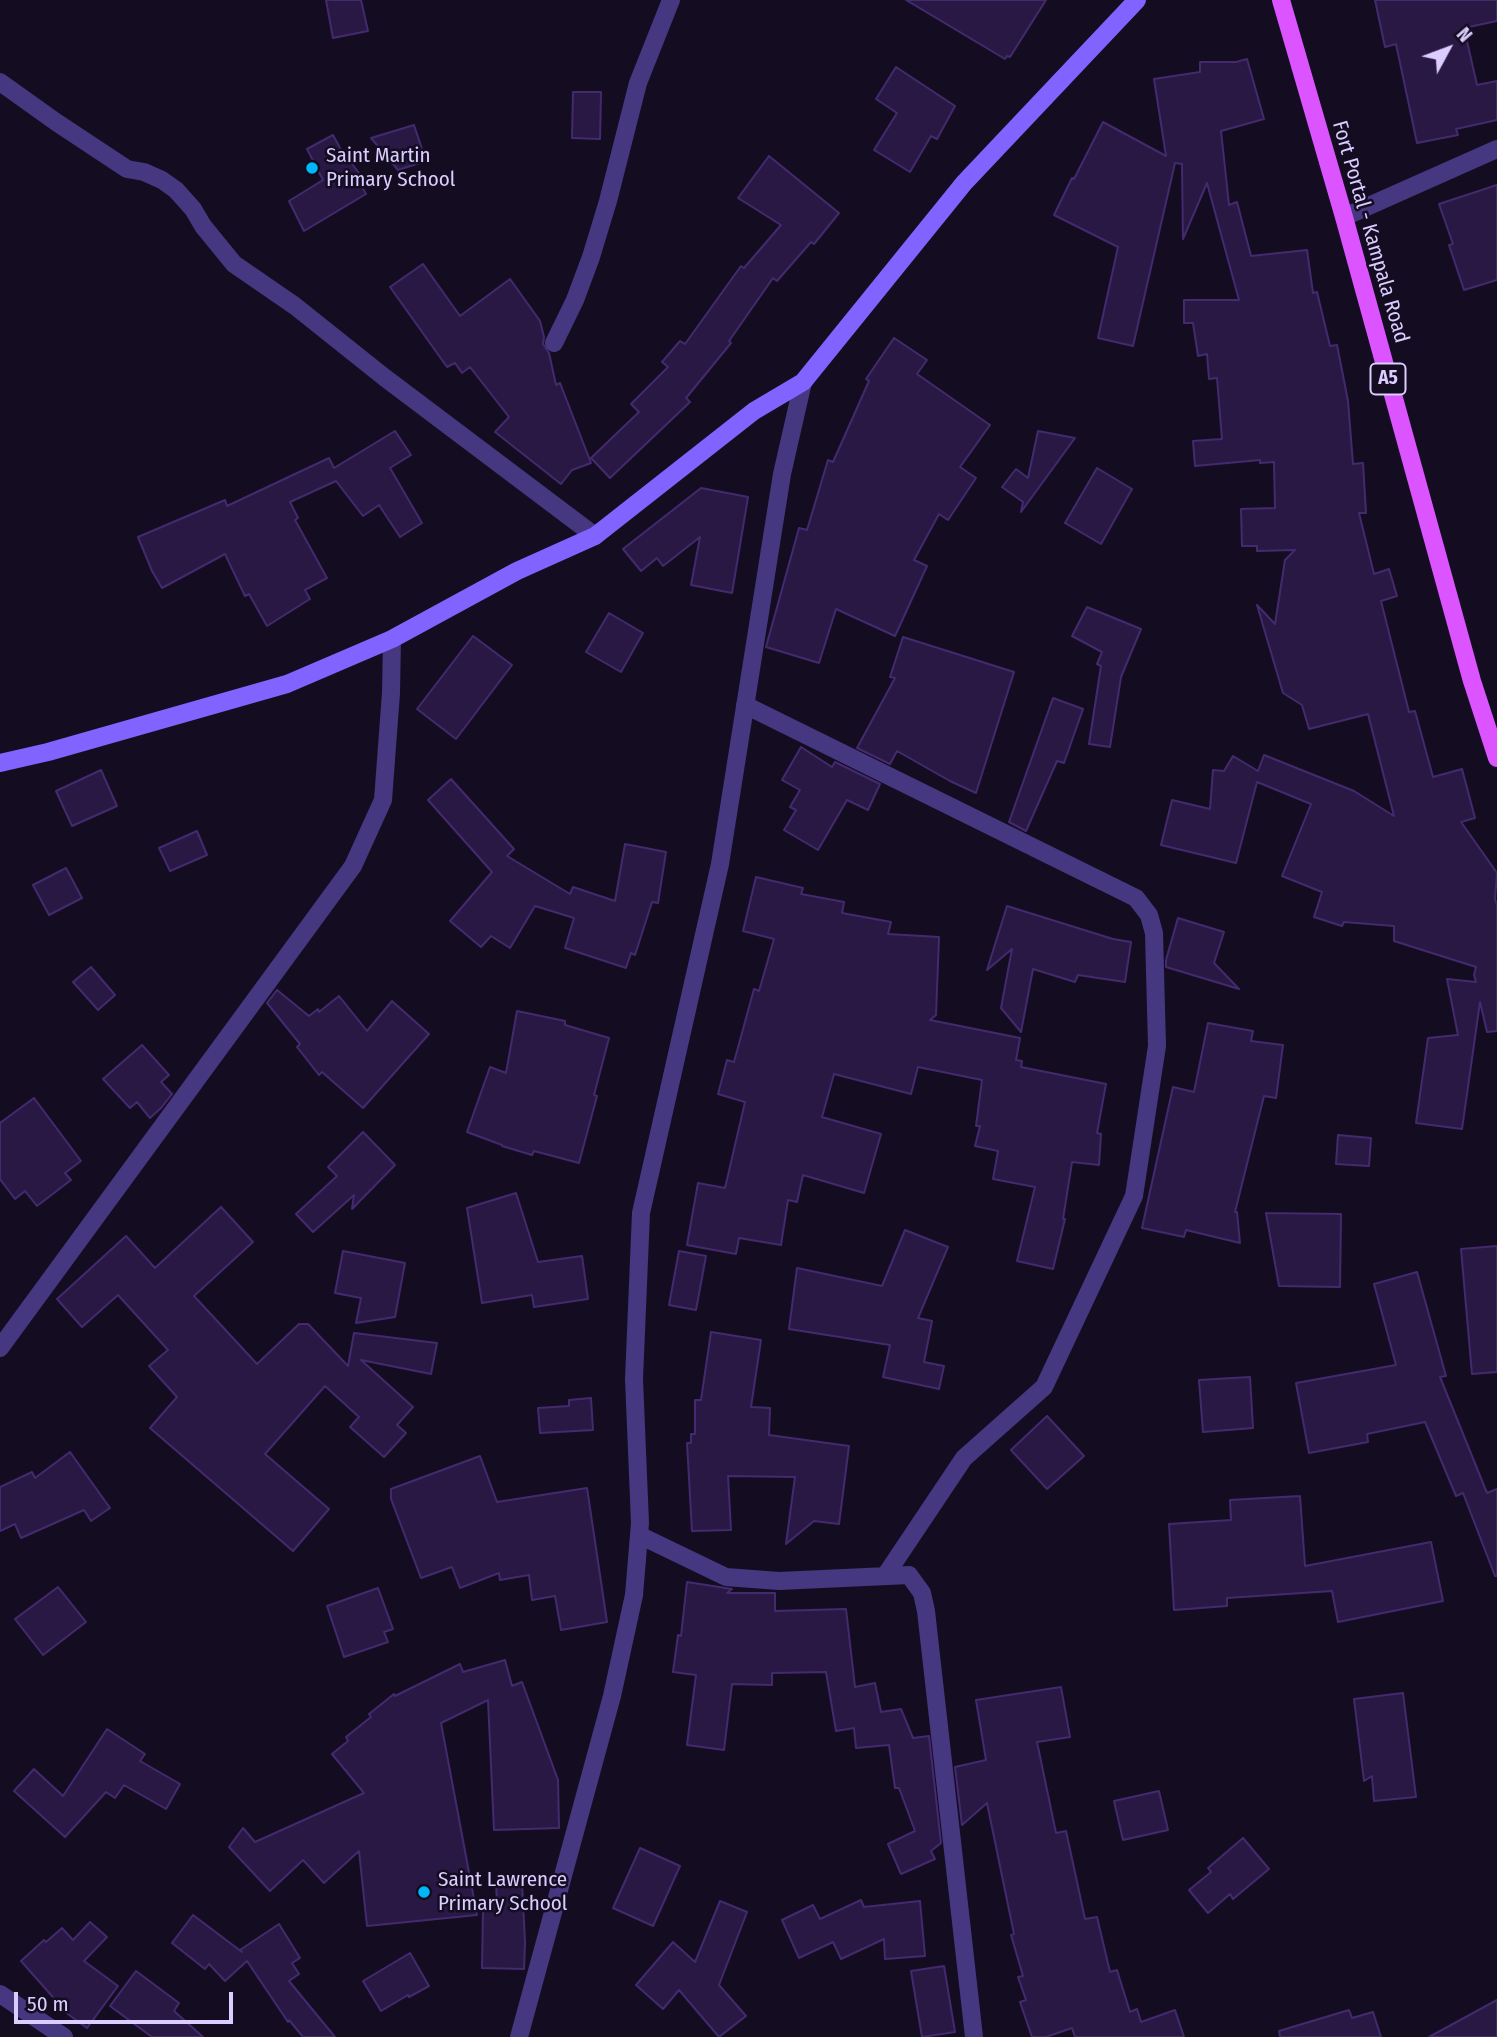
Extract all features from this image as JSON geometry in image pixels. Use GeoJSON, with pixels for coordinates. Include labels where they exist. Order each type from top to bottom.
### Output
{"type":"FeatureCollection","features":[{"type":"Feature","properties":{"kind":"main road","name":"Fort Portal - Kampala Road"},"geometry":{"type":"LineString","coordinates":[[1281,0],[1344,217],[1468,668],[1497,758]]}},
{"type":"Feature","properties":{"kind":"street"},"geometry":{"type":"LineString","coordinates":[[554,343],[592,257],[638,83],[671,0]]}},
{"type":"Feature","properties":{"kind":"street"},"geometry":{"type":"LineString","coordinates":[[0,763],[48,752],[287,684],[392,639],[517,571],[595,536],[754,411],[803,382],[964,183],[1137,0]]}},
{"type":"Feature","properties":{"kind":"street"},"geometry":{"type":"LineString","coordinates":[[0,82],[127,169],[144,172],[176,190],[234,264],[295,306],[384,377],[595,536]]}},
{"type":"Feature","properties":{"kind":"street"},"geometry":{"type":"LineString","coordinates":[[1344,217],[1497,149]]}},
{"type":"Feature","properties":{"kind":"street"},"geometry":{"type":"LineString","coordinates":[[519,2037],[612,1696],[634,1595],[639,1535],[639,1485],[634,1379],[641,1213],[720,864],[782,474],[803,382]]}},
{"type":"Feature","properties":{"kind":"street"},"geometry":{"type":"LineString","coordinates":[[0,1348],[353,866],[383,800],[392,639]]}},
{"type":"Feature","properties":{"kind":"street"},"geometry":{"type":"LineString","coordinates":[[745,705],[1136,898],[1149,915],[1154,933],[1157,1046],[1134,1196],[1044,1387],[964,1458],[885,1576]]}},
{"type":"Feature","properties":{"kind":"street"},"geometry":{"type":"LineString","coordinates":[[639,1535],[726,1577],[779,1581],[909,1575],[922,1592],[974,2037]]}},
{"type":"Feature","properties":{"kind":"street"},"geometry":{"type":"LineString","coordinates":[[0,1994],[64,2037]]}},
{"type":"Feature","properties":{"kind":"building"},"geometry":{"type":"Polygon","coordinates":[[[326,0],[361,0],[368,31],[333,38],[326,0]]]}},
{"type":"Feature","properties":{"kind":"building"},"geometry":{"type":"Polygon","coordinates":[[[906,0],[1046,0],[1010,57],[1005,59],[906,0]]]}},
{"type":"Feature","properties":{"kind":"building"},"geometry":{"type":"Polygon","coordinates":[[[1375,0],[1497,0],[1497,21],[1464,28],[1477,85],[1497,81],[1497,120],[1456,129],[1458,135],[1417,143],[1396,44],[1385,47],[1375,0]]]}},
{"type":"Feature","properties":{"kind":"building"},"geometry":{"type":"Polygon","coordinates":[[[1247,59],[1264,119],[1221,131],[1229,205],[1237,202],[1251,256],[1307,250],[1313,293],[1317,292],[1330,346],[1337,345],[1348,401],[1353,464],[1363,463],[1366,513],[1359,513],[1374,574],[1389,569],[1397,596],[1381,601],[1409,712],[1415,711],[1433,777],[1462,769],[1475,818],[1461,822],[1497,873],[1497,1031],[1487,1032],[1480,1002],[1462,1129],[1416,1123],[1428,1038],[1458,1035],[1447,979],[1476,982],[1476,967],[1394,941],[1394,926],[1344,922],[1342,926],[1314,917],[1322,892],[1282,876],[1311,804],[1257,782],[1236,863],[1161,845],[1172,800],[1210,809],[1213,770],[1224,771],[1233,756],[1258,771],[1264,755],[1354,791],[1394,816],[1368,714],[1309,729],[1302,705],[1283,693],[1257,605],[1275,624],[1285,560],[1295,550],[1257,551],[1257,546],[1242,546],[1241,509],[1275,508],[1274,462],[1260,463],[1260,460],[1195,466],[1193,441],[1222,439],[1217,378],[1209,379],[1207,354],[1198,356],[1193,323],[1184,323],[1184,300],[1239,300],[1207,183],[1183,239],[1182,164],[1175,163],[1133,346],[1098,338],[1118,247],[1054,215],[1103,122],[1166,156],[1154,79],[1200,72],[1200,62],[1236,62],[1247,59]]]}},
{"type":"Feature","properties":{"kind":"building"},"geometry":{"type":"Polygon","coordinates":[[[896,67],[955,106],[937,139],[931,136],[910,172],[874,150],[897,113],[876,99],[896,67]]]}},
{"type":"Feature","properties":{"kind":"building"},"geometry":{"type":"Polygon","coordinates":[[[573,92],[601,92],[600,139],[572,138],[573,92]]]}},
{"type":"Feature","properties":{"kind":"building"},"geometry":{"type":"Polygon","coordinates":[[[414,125],[426,161],[398,170],[371,138],[414,125]]]}},
{"type":"Feature","properties":{"kind":"building"},"geometry":{"type":"Polygon","coordinates":[[[333,135],[365,181],[360,183],[366,194],[304,231],[289,201],[323,180],[307,149],[333,135]]]}},
{"type":"Feature","properties":{"kind":"building"},"geometry":{"type":"Polygon","coordinates":[[[769,156],[839,213],[814,244],[811,242],[777,281],[773,278],[729,341],[731,343],[686,398],[690,402],[610,478],[591,458],[639,412],[631,404],[668,367],[662,362],[680,341],[685,344],[741,266],[744,268],[781,225],[738,198],[769,156]]]}},
{"type":"Feature","properties":{"kind":"building"},"geometry":{"type":"Polygon","coordinates":[[[1497,185],[1497,280],[1464,290],[1449,245],[1453,244],[1439,204],[1497,185]]]}},
{"type":"Feature","properties":{"kind":"building"},"geometry":{"type":"Polygon","coordinates":[[[423,264],[460,316],[510,279],[540,321],[543,344],[549,353],[556,385],[560,383],[591,463],[572,470],[561,484],[495,432],[509,417],[470,367],[462,373],[455,363],[447,367],[390,287],[423,264]]]}},
{"type":"Feature","properties":{"kind":"building"},"geometry":{"type":"Polygon","coordinates":[[[894,338],[927,360],[917,374],[990,425],[960,467],[976,478],[948,520],[939,514],[914,560],[927,566],[895,636],[836,609],[819,663],[766,647],[799,528],[807,530],[828,460],[833,462],[869,381],[866,379],[894,338]]]}},
{"type":"Feature","properties":{"kind":"building"},"geometry":{"type":"Polygon","coordinates":[[[395,431],[411,455],[390,468],[422,523],[400,537],[379,505],[363,516],[336,481],[290,502],[298,518],[295,520],[327,578],[305,590],[310,599],[267,626],[249,594],[245,596],[225,554],[162,588],[138,537],[225,500],[227,506],[329,458],[334,468],[395,431]]]}},
{"type":"Feature","properties":{"kind":"building"},"geometry":{"type":"Polygon","coordinates":[[[1038,431],[1075,438],[1021,512],[1023,502],[1002,487],[1016,469],[1028,478],[1038,431]]]}},
{"type":"Feature","properties":{"kind":"building"},"geometry":{"type":"Polygon","coordinates":[[[1097,468],[1132,489],[1101,544],[1065,523],[1097,468]]]}},
{"type":"Feature","properties":{"kind":"building"},"geometry":{"type":"Polygon","coordinates":[[[701,488],[748,497],[732,593],[691,585],[700,537],[663,566],[657,558],[641,571],[623,549],[701,488]]]}},
{"type":"Feature","properties":{"kind":"building"},"geometry":{"type":"Polygon","coordinates":[[[1087,607],[1141,629],[1121,677],[1110,747],[1089,744],[1101,666],[1097,664],[1102,652],[1072,636],[1087,607]]]}},
{"type":"Feature","properties":{"kind":"building"},"geometry":{"type":"Polygon","coordinates":[[[609,613],[643,633],[621,672],[586,652],[609,613]]]}},
{"type":"Feature","properties":{"kind":"building"},"geometry":{"type":"Polygon","coordinates":[[[473,636],[512,665],[456,739],[417,709],[473,636]]]}},
{"type":"Feature","properties":{"kind":"building"},"geometry":{"type":"Polygon","coordinates":[[[903,637],[1014,672],[976,793],[897,751],[890,764],[857,748],[895,678],[890,677],[903,637]]]}},
{"type":"Feature","properties":{"kind":"building"},"geometry":{"type":"Polygon","coordinates":[[[1053,698],[1083,709],[1064,763],[1057,761],[1026,831],[1009,822],[1053,698]]]}},
{"type":"Feature","properties":{"kind":"building"},"geometry":{"type":"Polygon","coordinates":[[[801,747],[832,767],[835,762],[880,784],[868,810],[847,800],[818,850],[784,830],[796,810],[790,807],[800,790],[782,780],[801,747]]]}},
{"type":"Feature","properties":{"kind":"building"},"geometry":{"type":"Polygon","coordinates":[[[101,770],[117,806],[72,826],[56,791],[101,770]]]}},
{"type":"Feature","properties":{"kind":"building"},"geometry":{"type":"Polygon","coordinates":[[[451,779],[514,849],[507,856],[570,894],[573,887],[615,901],[625,844],[666,852],[658,903],[652,902],[635,955],[631,953],[626,968],[565,948],[574,918],[535,906],[510,948],[491,936],[481,947],[450,921],[492,872],[428,800],[451,779]]]}},
{"type":"Feature","properties":{"kind":"building"},"geometry":{"type":"Polygon","coordinates":[[[197,831],[207,855],[170,871],[159,848],[197,831]]]}},
{"type":"Feature","properties":{"kind":"building"},"geometry":{"type":"Polygon","coordinates":[[[66,868],[82,898],[49,915],[33,885],[66,868]]]}},
{"type":"Feature","properties":{"kind":"building"},"geometry":{"type":"Polygon","coordinates":[[[756,877],[803,888],[801,894],[844,902],[842,913],[891,922],[888,934],[939,937],[936,1015],[930,1020],[1020,1038],[1016,1060],[1022,1061],[1021,1067],[1106,1084],[1097,1133],[1101,1134],[1099,1165],[1072,1162],[1065,1219],[1053,1269],[1017,1261],[1035,1187],[993,1179],[998,1151],[975,1146],[980,1126],[976,1126],[982,1080],[918,1067],[911,1094],[834,1074],[822,1117],[881,1134],[864,1193],[803,1175],[797,1202],[788,1200],[781,1245],[739,1238],[736,1254],[687,1245],[698,1183],[725,1188],[745,1102],[718,1094],[727,1060],[734,1062],[754,989],[759,991],[774,939],[743,931],[756,877]]]}},
{"type":"Feature","properties":{"kind":"building"},"geometry":{"type":"Polygon","coordinates":[[[1007,906],[1113,939],[1131,942],[1125,982],[1078,975],[1075,982],[1033,969],[1021,1032],[1001,1008],[1012,949],[987,970],[1007,906]]]}},
{"type":"Feature","properties":{"kind":"building"},"geometry":{"type":"Polygon","coordinates":[[[1178,918],[1224,932],[1214,963],[1239,989],[1166,967],[1178,918]]]}},
{"type":"Feature","properties":{"kind":"building"},"geometry":{"type":"Polygon","coordinates":[[[91,967],[115,995],[98,1010],[73,982],[91,967]]]}},
{"type":"Feature","properties":{"kind":"building"},"geometry":{"type":"Polygon","coordinates":[[[277,990],[309,1016],[318,1009],[319,1012],[339,996],[367,1031],[392,1001],[429,1034],[363,1108],[322,1072],[319,1075],[297,1047],[300,1044],[267,1003],[277,990]]]}},
{"type":"Feature","properties":{"kind":"building"},"geometry":{"type":"Polygon","coordinates":[[[517,1011],[565,1021],[565,1025],[609,1038],[579,1163],[534,1151],[532,1155],[467,1132],[490,1067],[506,1073],[517,1011]]]}},
{"type":"Feature","properties":{"kind":"building"},"geometry":{"type":"Polygon","coordinates":[[[1208,1023],[1253,1031],[1251,1041],[1283,1045],[1276,1098],[1264,1096],[1235,1212],[1240,1243],[1186,1230],[1184,1237],[1142,1228],[1173,1087],[1194,1092],[1208,1023]]]}},
{"type":"Feature","properties":{"kind":"building"},"geometry":{"type":"Polygon","coordinates":[[[142,1045],[169,1075],[161,1082],[172,1094],[150,1118],[137,1102],[130,1108],[103,1079],[142,1045]]]}},
{"type":"Feature","properties":{"kind":"building"},"geometry":{"type":"Polygon","coordinates":[[[34,1098],[81,1161],[65,1173],[71,1180],[37,1206],[25,1191],[15,1199],[0,1179],[0,1123],[34,1098]]]}},
{"type":"Feature","properties":{"kind":"building"},"geometry":{"type":"Polygon","coordinates":[[[363,1132],[395,1165],[352,1209],[354,1195],[313,1232],[296,1214],[337,1176],[328,1167],[363,1132]]]}},
{"type":"Feature","properties":{"kind":"building"},"geometry":{"type":"Polygon","coordinates":[[[1338,1135],[1371,1138],[1369,1166],[1336,1164],[1338,1135]]]}},
{"type":"Feature","properties":{"kind":"building"},"geometry":{"type":"Polygon","coordinates":[[[516,1193],[538,1262],[582,1256],[588,1299],[534,1307],[532,1295],[482,1303],[467,1208],[516,1193]]]}},
{"type":"Feature","properties":{"kind":"building"},"geometry":{"type":"Polygon","coordinates":[[[221,1207],[253,1242],[194,1296],[257,1364],[299,1324],[308,1324],[348,1366],[354,1333],[437,1343],[431,1374],[361,1360],[413,1407],[397,1425],[406,1433],[384,1457],[350,1427],[359,1417],[325,1386],[265,1454],[329,1509],[293,1551],[150,1428],[177,1397],[149,1366],[168,1350],[118,1295],[82,1327],[57,1299],[126,1236],[155,1268],[221,1207]]]}},
{"type":"Feature","properties":{"kind":"building"},"geometry":{"type":"Polygon","coordinates":[[[1266,1213],[1341,1214],[1340,1287],[1279,1286],[1266,1213]]]}},
{"type":"Feature","properties":{"kind":"building"},"geometry":{"type":"Polygon","coordinates":[[[905,1230],[948,1247],[918,1318],[932,1321],[924,1362],[944,1366],[939,1389],[883,1377],[890,1345],[789,1329],[797,1268],[882,1286],[905,1230]]]}},
{"type":"Feature","properties":{"kind":"building"},"geometry":{"type":"Polygon","coordinates":[[[1497,1246],[1497,1372],[1472,1374],[1461,1249],[1497,1246]]]}},
{"type":"Feature","properties":{"kind":"building"},"geometry":{"type":"Polygon","coordinates":[[[343,1251],[405,1263],[395,1317],[356,1323],[361,1298],[335,1293],[343,1251]]]}},
{"type":"Feature","properties":{"kind":"building"},"geometry":{"type":"Polygon","coordinates":[[[679,1251],[706,1256],[696,1310],[669,1305],[679,1251]]]}},
{"type":"Feature","properties":{"kind":"building"},"geometry":{"type":"Polygon","coordinates":[[[1417,1272],[1446,1376],[1440,1377],[1487,1493],[1497,1489],[1497,1576],[1463,1493],[1456,1496],[1425,1422],[1367,1434],[1368,1442],[1309,1453],[1296,1383],[1396,1365],[1374,1284],[1417,1272]]]}},
{"type":"Feature","properties":{"kind":"building"},"geometry":{"type":"Polygon","coordinates":[[[711,1332],[761,1340],[751,1407],[770,1408],[769,1435],[849,1446],[839,1524],[814,1521],[786,1544],[795,1477],[728,1476],[731,1530],[692,1531],[687,1443],[691,1443],[691,1434],[695,1434],[695,1400],[701,1400],[711,1332]]]}},
{"type":"Feature","properties":{"kind":"building"},"geometry":{"type":"Polygon","coordinates":[[[1250,1377],[1253,1428],[1203,1432],[1199,1380],[1250,1377]]]}},
{"type":"Feature","properties":{"kind":"building"},"geometry":{"type":"Polygon","coordinates":[[[591,1398],[593,1430],[540,1433],[538,1408],[569,1406],[569,1400],[591,1398]]]}},
{"type":"Feature","properties":{"kind":"building"},"geometry":{"type":"Polygon","coordinates":[[[1047,1416],[1084,1456],[1047,1489],[1011,1450],[1047,1416]]]}},
{"type":"Feature","properties":{"kind":"building"},"geometry":{"type":"Polygon","coordinates":[[[70,1452],[110,1508],[91,1521],[84,1510],[21,1538],[15,1524],[0,1531],[0,1487],[32,1472],[35,1478],[70,1452]]]}},
{"type":"Feature","properties":{"kind":"building"},"geometry":{"type":"Polygon","coordinates":[[[480,1456],[497,1502],[587,1488],[607,1622],[561,1630],[555,1596],[532,1600],[529,1575],[500,1580],[499,1573],[460,1588],[452,1567],[421,1578],[391,1499],[391,1489],[480,1456]]]}},
{"type":"Feature","properties":{"kind":"building"},"geometry":{"type":"Polygon","coordinates":[[[1300,1496],[1305,1566],[1431,1542],[1443,1601],[1338,1622],[1332,1591],[1227,1598],[1227,1606],[1174,1610],[1169,1524],[1231,1520],[1230,1500],[1300,1496]]]}},
{"type":"Feature","properties":{"kind":"building"},"geometry":{"type":"Polygon","coordinates":[[[687,1582],[732,1589],[727,1593],[775,1593],[775,1611],[846,1609],[855,1687],[875,1683],[881,1712],[901,1709],[913,1738],[929,1736],[941,1843],[931,1851],[935,1859],[901,1874],[888,1844],[915,1831],[899,1788],[895,1788],[889,1745],[856,1748],[854,1728],[836,1731],[826,1672],[772,1673],[772,1685],[732,1684],[724,1750],[687,1745],[696,1675],[673,1672],[678,1635],[681,1636],[687,1582]]]}},
{"type":"Feature","properties":{"kind":"building"},"geometry":{"type":"Polygon","coordinates":[[[58,1587],[86,1622],[43,1655],[15,1619],[58,1587]]]}},
{"type":"Feature","properties":{"kind":"building"},"geometry":{"type":"Polygon","coordinates":[[[378,1588],[393,1629],[384,1632],[388,1642],[344,1657],[327,1606],[378,1588]]]}},
{"type":"Feature","properties":{"kind":"building"},"geometry":{"type":"Polygon","coordinates":[[[505,1660],[512,1686],[522,1682],[558,1780],[559,1828],[494,1830],[488,1700],[441,1723],[477,1915],[367,1926],[359,1851],[324,1883],[303,1860],[270,1891],[229,1847],[243,1828],[255,1842],[364,1793],[332,1754],[348,1741],[346,1737],[371,1717],[369,1714],[394,1694],[395,1696],[460,1664],[463,1672],[505,1660]]]}},
{"type":"Feature","properties":{"kind":"building"},"geometry":{"type":"Polygon","coordinates":[[[1061,1687],[1070,1737],[1037,1742],[1056,1833],[1066,1831],[1085,1919],[1097,1917],[1110,1972],[1117,1970],[1130,2012],[1137,2009],[1141,2022],[1175,2010],[1184,2037],[1075,2037],[1072,2028],[1046,2037],[1032,2037],[1020,2002],[1026,2000],[1018,1977],[1023,1976],[1011,1935],[1014,1934],[987,1803],[962,1825],[955,1767],[986,1760],[976,1700],[1061,1687]]]}},
{"type":"Feature","properties":{"kind":"building"},"geometry":{"type":"Polygon","coordinates":[[[1403,1693],[1416,1797],[1374,1801],[1372,1776],[1364,1781],[1354,1699],[1403,1693]]]}},
{"type":"Feature","properties":{"kind":"building"},"geometry":{"type":"Polygon","coordinates":[[[107,1729],[145,1754],[140,1761],[180,1784],[166,1809],[124,1785],[115,1798],[106,1792],[65,1837],[14,1791],[34,1769],[63,1796],[107,1729]]]}},
{"type":"Feature","properties":{"kind":"building"},"geometry":{"type":"Polygon","coordinates":[[[1159,1791],[1168,1830],[1123,1840],[1114,1801],[1159,1791]]]}},
{"type":"Feature","properties":{"kind":"building"},"geometry":{"type":"Polygon","coordinates":[[[1243,1838],[1269,1869],[1233,1899],[1230,1894],[1208,1913],[1189,1890],[1211,1872],[1208,1868],[1243,1838]]]}},
{"type":"Feature","properties":{"kind":"building"},"geometry":{"type":"Polygon","coordinates":[[[640,1848],[680,1866],[653,1926],[613,1908],[640,1848]]]}},
{"type":"Feature","properties":{"kind":"building"},"geometry":{"type":"Polygon","coordinates":[[[522,1883],[524,1969],[482,1968],[483,1910],[497,1902],[496,1884],[522,1883]]]}},
{"type":"Feature","properties":{"kind":"building"},"geometry":{"type":"Polygon","coordinates":[[[861,1900],[864,1907],[920,1901],[925,1956],[885,1959],[884,1939],[841,1959],[833,1942],[799,1958],[782,1920],[813,1905],[820,1919],[861,1900]]]}},
{"type":"Feature","properties":{"kind":"building"},"geometry":{"type":"Polygon","coordinates":[[[720,1901],[747,1912],[719,1985],[746,2016],[719,2037],[679,1990],[663,2009],[636,1985],[673,1942],[695,1962],[720,1901]]]}},
{"type":"Feature","properties":{"kind":"building"},"geometry":{"type":"Polygon","coordinates":[[[193,1915],[242,1952],[240,1950],[279,1924],[300,1958],[292,1963],[299,1974],[289,1981],[335,2037],[303,2037],[289,2020],[288,2022],[247,1961],[225,1981],[209,1964],[205,1969],[172,1943],[193,1915]]]}},
{"type":"Feature","properties":{"kind":"building"},"geometry":{"type":"Polygon","coordinates":[[[90,1922],[107,1937],[84,1961],[118,1986],[87,2028],[57,2006],[59,2004],[21,1961],[62,1928],[73,1940],[90,1922]]]}},
{"type":"Feature","properties":{"kind":"building"},"geometry":{"type":"Polygon","coordinates":[[[410,1953],[429,1986],[381,2011],[363,1981],[410,1953]]]}},
{"type":"Feature","properties":{"kind":"building"},"geometry":{"type":"Polygon","coordinates":[[[944,1966],[955,2032],[922,2037],[911,1971],[944,1966]]]}},
{"type":"Feature","properties":{"kind":"building"},"geometry":{"type":"Polygon","coordinates":[[[136,1971],[179,2003],[174,2011],[203,2037],[152,2037],[110,2006],[136,1971]]]}},
{"type":"Feature","properties":{"kind":"building"},"geometry":{"type":"Polygon","coordinates":[[[1497,2000],[1497,2037],[1429,2037],[1497,2000]]]}},
{"type":"Feature","properties":{"kind":"building"},"geometry":{"type":"Polygon","coordinates":[[[1349,2010],[1352,2018],[1373,2012],[1381,2037],[1280,2037],[1279,2031],[1349,2010]]]}},
{"type":"Feature","properties":{"kind":"place","name":"Saint Martin Primary School"},"geometry":{"type":"Point","coordinates":[312,168]}},
{"type":"Feature","properties":{"kind":"place","name":"Saint Lawrence Primary School"},"geometry":{"type":"Point","coordinates":[424,1892]}}]}
